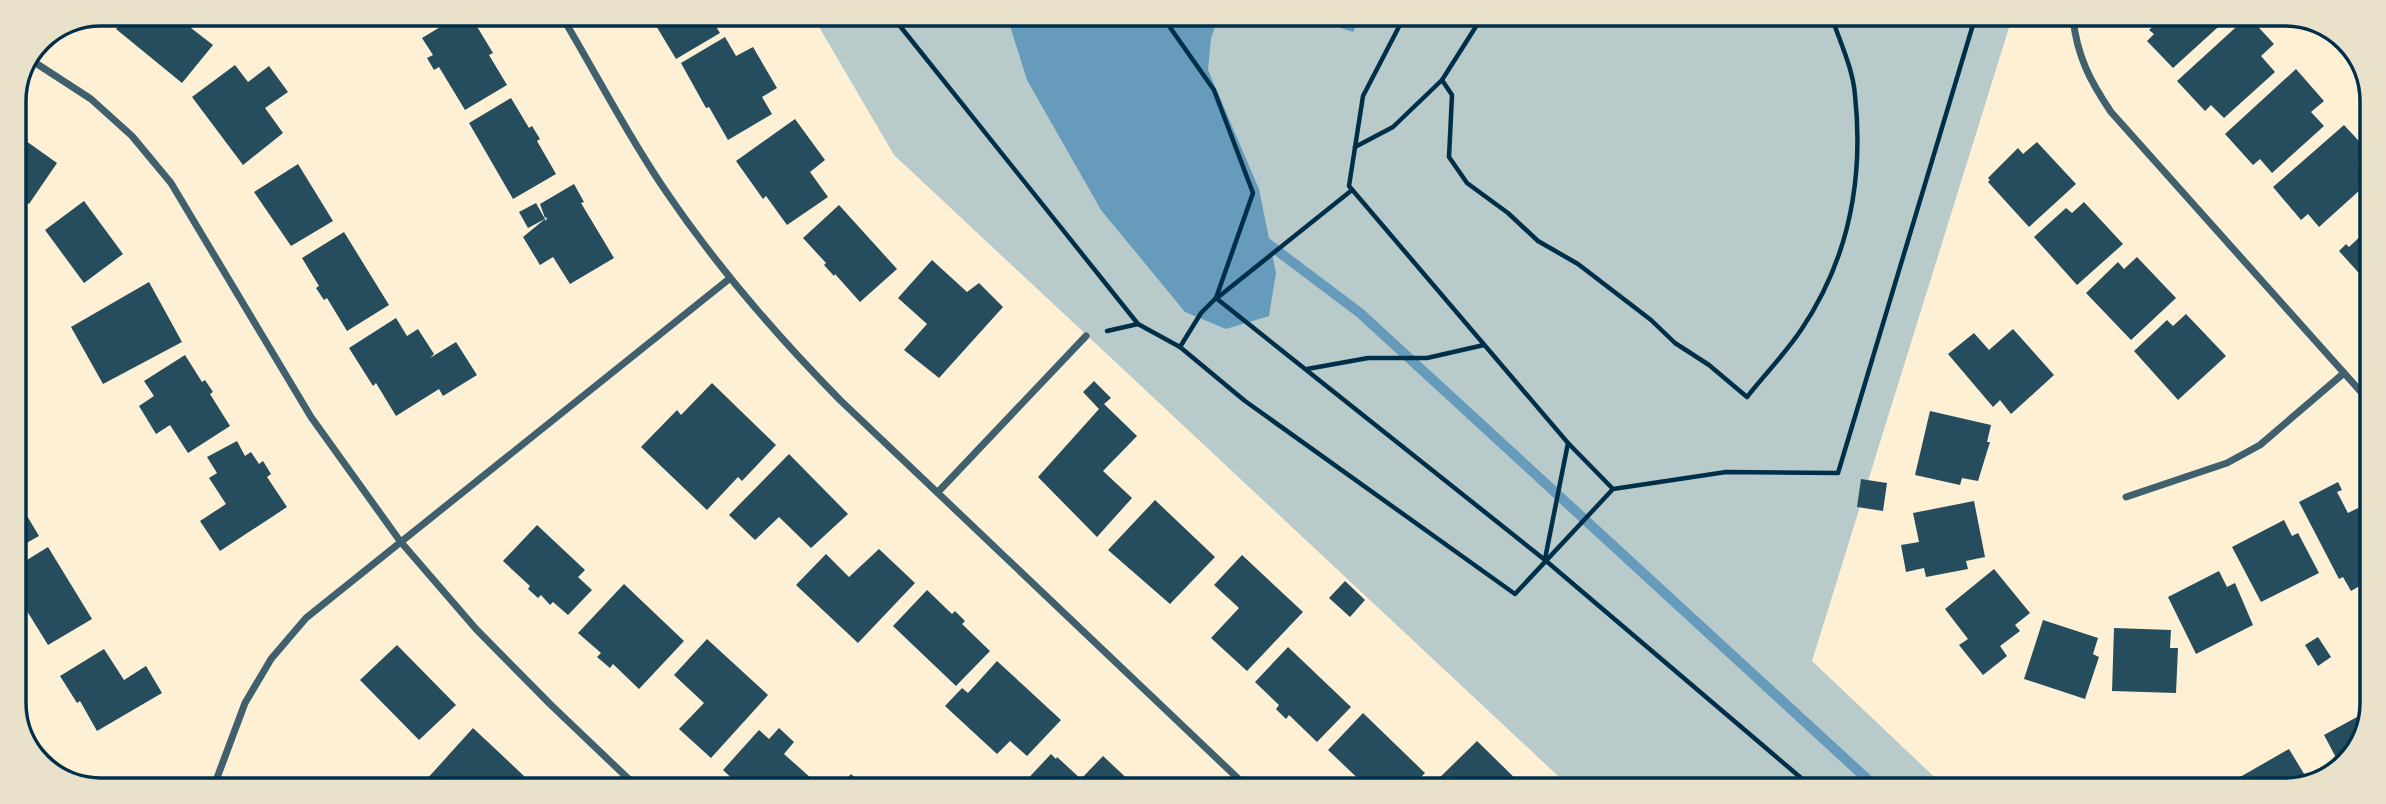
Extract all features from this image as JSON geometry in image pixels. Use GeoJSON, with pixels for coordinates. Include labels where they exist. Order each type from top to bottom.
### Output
{"type":"FeatureCollection","features":[{"type":"Feature","properties":{"kind":"street"},"geometry":{"type":"LineString","coordinates":[[568,26],[664,189],[729,279],[792,352],[1238,778]]}},
{"type":"Feature","properties":{"kind":"street"},"geometry":{"type":"LineString","coordinates":[[2074,26],[2076,40],[2090,80],[2111,111],[2360,391]]}},
{"type":"Feature","properties":{"kind":"street"},"geometry":{"type":"LineString","coordinates":[[37,64],[92,99],[132,136],[171,183],[311,417],[400,541],[476,629],[628,778]]}},
{"type":"Feature","properties":{"kind":"street"},"geometry":{"type":"LineString","coordinates":[[217,778],[245,703],[271,659],[306,618],[729,279]]}},
{"type":"Feature","properties":{"kind":"street"},"geometry":{"type":"LineString","coordinates":[[938,492],[1086,336]]}},
{"type":"Feature","properties":{"kind":"street"},"geometry":{"type":"LineString","coordinates":[[2126,497],[2227,463],[2260,445],[2344,373]]}},
{"type":"Feature","properties":{"kind":"path"},"geometry":{"type":"LineString","coordinates":[[900,26],[1138,324],[1180,347],[1245,401],[1515,594],[1613,489],[1726,472],[1838,473],[1973,26]]}},
{"type":"Feature","properties":{"kind":"path"},"geometry":{"type":"LineString","coordinates":[[1169,26],[1214,90],[1253,193],[1216,298]]}},
{"type":"Feature","properties":{"kind":"path"},"geometry":{"type":"LineString","coordinates":[[1399,26],[1363,96],[1349,186],[1568,443],[1613,489]]}},
{"type":"Feature","properties":{"kind":"path"},"geometry":{"type":"LineString","coordinates":[[1355,147],[1393,127],[1442,80],[1476,26]]}},
{"type":"Feature","properties":{"kind":"path"},"geometry":{"type":"LineString","coordinates":[[1442,80],[1452,95],[1449,157],[1467,183],[1538,241],[1578,264],[1747,397],[1800,332],[1835,270],[1849,223],[1856,185],[1855,92],[1834,26]]}},
{"type":"Feature","properties":{"kind":"path"},"geometry":{"type":"LineString","coordinates":[[1180,347],[1200,313],[1216,298],[1353,190]]}},
{"type":"Feature","properties":{"kind":"path"},"geometry":{"type":"LineString","coordinates":[[1216,298],[1545,560],[1801,778]]}},
{"type":"Feature","properties":{"kind":"path"},"geometry":{"type":"LineString","coordinates":[[1086,336],[1138,324]]}},
{"type":"Feature","properties":{"kind":"path"},"geometry":{"type":"LineString","coordinates":[[1306,369],[1368,358],[1427,358],[1485,345]]}},
{"type":"Feature","properties":{"kind":"path"},"geometry":{"type":"LineString","coordinates":[[1545,560],[1568,443]]}},
{"type":"Feature","properties":{"kind":"shaded area"},"geometry":{"type":"Polygon","coordinates":[[[818,26],[2010,26],[1812,661],[1935,778],[1560,778],[894,155],[818,26]]]}},
{"type":"Feature","properties":{"kind":"water"},"geometry":{"type":"Polygon","coordinates":[[[1010,26],[1215,26],[1211,38],[1208,70],[1259,189],[1276,273],[1269,316],[1226,329],[1185,312],[1101,210],[1027,80],[1010,26]]]}},
{"type":"Feature","properties":{"kind":"water"},"geometry":{"type":"Polygon","coordinates":[[[1335,26],[1356,26],[1353,32],[1335,26]]]}},
{"type":"Feature","properties":{"kind":"building"},"geometry":{"type":"Polygon","coordinates":[[[119,26],[193,26],[191,28],[213,45],[182,83],[116,29],[119,26]]]}},
{"type":"Feature","properties":{"kind":"building"},"geometry":{"type":"Polygon","coordinates":[[[442,26],[477,26],[493,53],[489,55],[507,85],[465,110],[439,67],[434,70],[427,58],[433,55],[422,38],[442,26]]]}},
{"type":"Feature","properties":{"kind":"building"},"geometry":{"type":"Polygon","coordinates":[[[656,26],[716,26],[720,33],[676,59],[656,26]]]}},
{"type":"Feature","properties":{"kind":"building"},"geometry":{"type":"Polygon","coordinates":[[[2154,26],[2219,26],[2173,68],[2147,41],[2154,34],[2149,30],[2154,26]]]}},
{"type":"Feature","properties":{"kind":"building"},"geometry":{"type":"Polygon","coordinates":[[[2237,26],[2257,26],[2274,44],[2261,56],[2275,72],[2224,118],[2211,105],[2205,111],[2177,81],[2237,26]]]}},
{"type":"Feature","properties":{"kind":"building"},"geometry":{"type":"Polygon","coordinates":[[[725,37],[736,56],[753,47],[777,88],[762,97],[772,114],[728,140],[709,107],[706,108],[681,63],[725,37]]]}},
{"type":"Feature","properties":{"kind":"building"},"geometry":{"type":"Polygon","coordinates":[[[235,65],[248,82],[269,66],[288,92],[265,108],[283,133],[243,165],[192,97],[235,65]]]}},
{"type":"Feature","properties":{"kind":"building"},"geometry":{"type":"Polygon","coordinates":[[[2296,69],[2324,101],[2311,112],[2324,126],[2272,173],[2260,159],[2253,165],[2225,134],[2296,69]]]}},
{"type":"Feature","properties":{"kind":"building"},"geometry":{"type":"Polygon","coordinates":[[[511,98],[529,128],[532,126],[540,139],[537,141],[556,174],[513,199],[469,123],[511,98]]]}},
{"type":"Feature","properties":{"kind":"building"},"geometry":{"type":"Polygon","coordinates":[[[795,119],[825,160],[810,172],[828,197],[787,225],[766,196],[763,199],[736,161],[795,119]]]}},
{"type":"Feature","properties":{"kind":"building"},"geometry":{"type":"Polygon","coordinates":[[[2344,125],[2360,142],[2360,190],[2319,227],[2308,214],[2301,220],[2273,187],[2344,125]]]}},
{"type":"Feature","properties":{"kind":"building"},"geometry":{"type":"Polygon","coordinates":[[[26,141],[57,163],[29,204],[26,202],[26,141]]]}},
{"type":"Feature","properties":{"kind":"building"},"geometry":{"type":"Polygon","coordinates":[[[2037,142],[2076,184],[2029,227],[1988,182],[1988,178],[2018,148],[2023,154],[2037,142]]]}},
{"type":"Feature","properties":{"kind":"building"},"geometry":{"type":"Polygon","coordinates":[[[298,164],[333,221],[291,246],[254,192],[298,164]]]}},
{"type":"Feature","properties":{"kind":"building"},"geometry":{"type":"Polygon","coordinates":[[[574,184],[584,202],[581,203],[614,258],[570,284],[553,257],[540,265],[523,237],[545,219],[546,221],[547,217],[545,218],[540,204],[574,184]]]}},
{"type":"Feature","properties":{"kind":"building"},"geometry":{"type":"Polygon","coordinates":[[[84,201],[123,254],[84,283],[45,230],[84,201]]]}},
{"type":"Feature","properties":{"kind":"building"},"geometry":{"type":"Polygon","coordinates":[[[2084,202],[2123,244],[2077,285],[2034,237],[2066,208],[2072,213],[2084,202]]]}},
{"type":"Feature","properties":{"kind":"building"},"geometry":{"type":"Polygon","coordinates":[[[536,203],[545,219],[528,228],[519,212],[536,203]]]}},
{"type":"Feature","properties":{"kind":"building"},"geometry":{"type":"Polygon","coordinates":[[[839,205],[897,269],[860,302],[824,265],[826,263],[803,238],[839,205]]]}},
{"type":"Feature","properties":{"kind":"building"},"geometry":{"type":"Polygon","coordinates":[[[344,232],[389,305],[347,331],[327,298],[324,300],[316,288],[319,286],[302,258],[344,232]]]}},
{"type":"Feature","properties":{"kind":"building"},"geometry":{"type":"Polygon","coordinates":[[[2360,237],[2360,274],[2339,251],[2346,244],[2349,247],[2360,237]]]}},
{"type":"Feature","properties":{"kind":"building"},"geometry":{"type":"Polygon","coordinates":[[[2137,257],[2176,298],[2131,340],[2086,293],[2118,262],[2124,269],[2137,257]]]}},
{"type":"Feature","properties":{"kind":"building"},"geometry":{"type":"Polygon","coordinates":[[[932,260],[967,292],[979,283],[1003,307],[939,378],[904,350],[927,324],[898,298],[932,260]]]}},
{"type":"Feature","properties":{"kind":"building"},"geometry":{"type":"Polygon","coordinates":[[[149,282],[182,342],[103,384],[71,327],[149,282]]]}},
{"type":"Feature","properties":{"kind":"building"},"geometry":{"type":"Polygon","coordinates":[[[2186,314],[2226,356],[2178,400],[2134,351],[2167,320],[2173,326],[2186,314]]]}},
{"type":"Feature","properties":{"kind":"building"},"geometry":{"type":"Polygon","coordinates":[[[396,318],[407,336],[418,329],[434,354],[430,358],[456,342],[477,375],[443,396],[439,389],[396,416],[376,383],[373,386],[349,348],[396,318]]]}},
{"type":"Feature","properties":{"kind":"building"},"geometry":{"type":"Polygon","coordinates":[[[2013,329],[2054,375],[2011,414],[2000,400],[1993,407],[1948,354],[1974,333],[1989,350],[2013,329]]]}},
{"type":"Feature","properties":{"kind":"building"},"geometry":{"type":"Polygon","coordinates":[[[185,355],[202,382],[205,380],[213,392],[210,394],[230,426],[188,453],[170,425],[156,434],[139,406],[154,396],[144,381],[185,355]]]}},
{"type":"Feature","properties":{"kind":"building"},"geometry":{"type":"Polygon","coordinates":[[[1094,381],[1111,398],[1104,404],[1137,436],[1103,471],[1132,498],[1097,537],[1038,477],[1099,409],[1083,392],[1094,381]]]}},
{"type":"Feature","properties":{"kind":"building"},"geometry":{"type":"Polygon","coordinates":[[[712,383],[776,445],[742,481],[738,477],[707,510],[641,447],[677,410],[681,415],[712,383]]]}},
{"type":"Feature","properties":{"kind":"building"},"geometry":{"type":"Polygon","coordinates":[[[1930,411],[1991,425],[1987,442],[1990,442],[1978,481],[1962,478],[1960,485],[1915,475],[1930,411]]]}},
{"type":"Feature","properties":{"kind":"building"},"geometry":{"type":"Polygon","coordinates":[[[237,441],[245,456],[251,452],[259,464],[263,461],[271,474],[267,477],[287,507],[220,551],[200,521],[226,504],[209,478],[217,473],[207,457],[237,441]]]}},
{"type":"Feature","properties":{"kind":"building"},"geometry":{"type":"Polygon","coordinates":[[[789,454],[848,514],[811,548],[779,517],[755,540],[729,515],[789,454]]]}},
{"type":"Feature","properties":{"kind":"building"},"geometry":{"type":"Polygon","coordinates":[[[1861,479],[1887,483],[1883,511],[1857,507],[1861,479]]]}},
{"type":"Feature","properties":{"kind":"building"},"geometry":{"type":"Polygon","coordinates":[[[2338,482],[2342,490],[2337,492],[2348,513],[2358,508],[2360,586],[2351,591],[2343,577],[2339,579],[2299,502],[2338,482]]]}},
{"type":"Feature","properties":{"kind":"building"},"geometry":{"type":"Polygon","coordinates":[[[1155,500],[1215,557],[1170,604],[1108,550],[1155,500]]]}},
{"type":"Feature","properties":{"kind":"building"},"geometry":{"type":"Polygon","coordinates":[[[1974,501],[1985,557],[1966,561],[1968,569],[1926,577],[1924,568],[1906,572],[1901,545],[1919,542],[1913,513],[1974,501]]]}},
{"type":"Feature","properties":{"kind":"building"},"geometry":{"type":"Polygon","coordinates":[[[26,514],[39,536],[26,543],[26,514]]]}},
{"type":"Feature","properties":{"kind":"building"},"geometry":{"type":"Polygon","coordinates":[[[2284,520],[2292,536],[2298,533],[2319,573],[2261,602],[2232,547],[2284,520]]]}},
{"type":"Feature","properties":{"kind":"building"},"geometry":{"type":"Polygon","coordinates":[[[537,525],[585,570],[578,577],[592,590],[568,615],[553,602],[550,605],[541,595],[538,598],[528,589],[530,586],[503,561],[537,525]]]}},
{"type":"Feature","properties":{"kind":"building"},"geometry":{"type":"Polygon","coordinates":[[[48,547],[92,619],[48,645],[26,609],[26,561],[48,547]]]}},
{"type":"Feature","properties":{"kind":"building"},"geometry":{"type":"Polygon","coordinates":[[[879,549],[915,583],[858,643],[796,585],[826,554],[849,577],[879,549]]]}},
{"type":"Feature","properties":{"kind":"building"},"geometry":{"type":"Polygon","coordinates":[[[1242,555],[1303,612],[1247,671],[1211,638],[1239,608],[1214,585],[1242,555]]]}},
{"type":"Feature","properties":{"kind":"building"},"geometry":{"type":"Polygon","coordinates":[[[1994,569],[2030,613],[2015,625],[2020,631],[2000,646],[2007,656],[1983,675],[1959,645],[1968,639],[1945,609],[1994,569]]]}},
{"type":"Feature","properties":{"kind":"building"},"geometry":{"type":"Polygon","coordinates":[[[2219,571],[2227,587],[2235,583],[2253,625],[2196,654],[2168,597],[2219,571]]]}},
{"type":"Feature","properties":{"kind":"building"},"geometry":{"type":"Polygon","coordinates":[[[1345,581],[1365,600],[1350,617],[1329,598],[1345,581]]]}},
{"type":"Feature","properties":{"kind":"building"},"geometry":{"type":"Polygon","coordinates":[[[624,584],[684,641],[639,689],[613,664],[610,668],[597,657],[601,653],[578,633],[624,584]]]}},
{"type":"Feature","properties":{"kind":"building"},"geometry":{"type":"Polygon","coordinates":[[[927,590],[952,614],[955,611],[965,621],[962,624],[990,651],[956,686],[893,626],[927,590]]]}},
{"type":"Feature","properties":{"kind":"building"},"geometry":{"type":"Polygon","coordinates":[[[2043,620],[2098,638],[2093,654],[2099,657],[2085,699],[2024,679],[2043,620]]]}},
{"type":"Feature","properties":{"kind":"building"},"geometry":{"type":"Polygon","coordinates":[[[2114,628],[2171,630],[2170,648],[2178,648],[2176,693],[2112,691],[2114,628]]]}},
{"type":"Feature","properties":{"kind":"building"},"geometry":{"type":"Polygon","coordinates":[[[2318,637],[2331,657],[2318,666],[2305,645],[2318,637]]]}},
{"type":"Feature","properties":{"kind":"building"},"geometry":{"type":"Polygon","coordinates":[[[707,639],[768,695],[711,758],[679,729],[704,703],[674,675],[707,639]]]}},
{"type":"Feature","properties":{"kind":"building"},"geometry":{"type":"Polygon","coordinates":[[[397,645],[456,705],[419,740],[360,680],[397,645]]]}},
{"type":"Feature","properties":{"kind":"building"},"geometry":{"type":"Polygon","coordinates":[[[1288,647],[1351,707],[1317,742],[1289,715],[1286,719],[1276,709],[1279,705],[1255,682],[1288,647]]]}},
{"type":"Feature","properties":{"kind":"building"},"geometry":{"type":"Polygon","coordinates":[[[104,649],[124,680],[146,666],[162,693],[97,731],[80,701],[77,703],[60,676],[104,649]]]}},
{"type":"Feature","properties":{"kind":"building"},"geometry":{"type":"Polygon","coordinates":[[[997,661],[1061,720],[1027,756],[1010,741],[997,754],[945,706],[962,688],[968,693],[997,661]]]}},
{"type":"Feature","properties":{"kind":"building"},"geometry":{"type":"Polygon","coordinates":[[[1363,713],[1425,773],[1420,778],[1357,778],[1328,750],[1363,713]]]}},
{"type":"Feature","properties":{"kind":"building"},"geometry":{"type":"Polygon","coordinates":[[[2358,716],[2350,740],[2336,757],[2324,735],[2358,716]]]}},
{"type":"Feature","properties":{"kind":"building"},"geometry":{"type":"Polygon","coordinates":[[[473,728],[524,776],[522,778],[428,778],[473,728]]]}},
{"type":"Feature","properties":{"kind":"building"},"geometry":{"type":"Polygon","coordinates":[[[779,728],[794,742],[784,754],[811,778],[731,778],[723,770],[759,730],[769,739],[779,728]]]}},
{"type":"Feature","properties":{"kind":"building"},"geometry":{"type":"Polygon","coordinates":[[[1477,741],[1515,778],[1439,778],[1477,741]]]}},
{"type":"Feature","properties":{"kind":"building"},"geometry":{"type":"Polygon","coordinates":[[[2289,749],[2305,775],[2285,778],[2238,778],[2289,749]]]}},
{"type":"Feature","properties":{"kind":"building"},"geometry":{"type":"Polygon","coordinates":[[[1051,754],[1080,778],[1028,778],[1051,754]]]}},
{"type":"Feature","properties":{"kind":"building"},"geometry":{"type":"Polygon","coordinates":[[[1103,756],[1127,778],[1082,778],[1103,756]]]}},
{"type":"Feature","properties":{"kind":"waterway"},"geometry":{"type":"LineString","coordinates":[[1259,237],[1360,313],[1866,778]]}}]}
